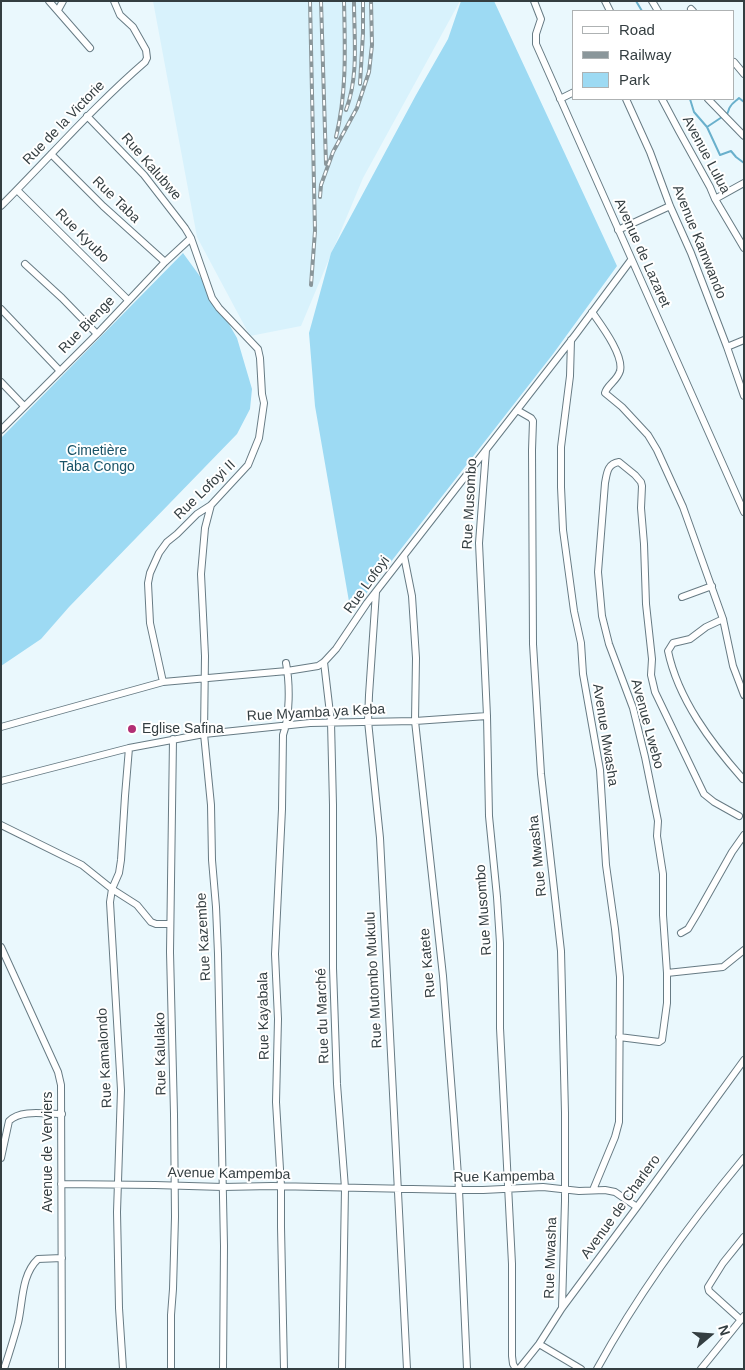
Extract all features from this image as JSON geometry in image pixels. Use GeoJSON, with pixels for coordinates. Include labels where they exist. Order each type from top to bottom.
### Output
{"type":"FeatureCollection","features":[{"type":"Feature","properties":{"kind":"street"},"geometry":{"type":"LineString","coordinates":[[49,1],[90,48]]}},
{"type":"Feature","properties":{"kind":"street"},"geometry":{"type":"LineString","coordinates":[[58,10],[63,1]]}},
{"type":"Feature","properties":{"kind":"street","name":"Rue de la Victorie"},"geometry":{"type":"LineString","coordinates":[[1,206],[87,116],[146,60],[146,50],[133,27],[120,14],[114,1]]}},
{"type":"Feature","properties":{"kind":"street","name":"Avenue de Lazaret"},"geometry":{"type":"LineString","coordinates":[[534,1],[541,19],[536,34],[536,44],[744,512]]}},
{"type":"Feature","properties":{"kind":"street"},"geometry":{"type":"LineString","coordinates":[[735,63],[744,74]]}},
{"type":"Feature","properties":{"kind":"street"},"geometry":{"type":"LineString","coordinates":[[560,99],[572,93]]}},
{"type":"Feature","properties":{"kind":"street","name":"Avenue Kamwando"},"geometry":{"type":"LineString","coordinates":[[626,100],[691,253],[744,396]]}},
{"type":"Feature","properties":{"kind":"street","name":"Avenue Lulua"},"geometry":{"type":"LineString","coordinates":[[662,100],[715,199],[744,248]]}},
{"type":"Feature","properties":{"kind":"street"},"geometry":{"type":"LineString","coordinates":[[709,100],[743,134]]}},
{"type":"Feature","properties":{"kind":"street","name":"Rue Kalubwe"},"geometry":{"type":"LineString","coordinates":[[87,116],[144,175],[178,218],[191,238]]}},
{"type":"Feature","properties":{"kind":"street","name":"Rue Taba"},"geometry":{"type":"LineString","coordinates":[[51,154],[103,206],[165,262]]}},
{"type":"Feature","properties":{"kind":"street"},"geometry":{"type":"LineString","coordinates":[[715,199],[744,183]]}},
{"type":"Feature","properties":{"kind":"street","name":"Rue Kyubo"},"geometry":{"type":"LineString","coordinates":[[17,190],[128,300]]}},
{"type":"Feature","properties":{"kind":"street"},"geometry":{"type":"LineString","coordinates":[[618,230],[670,206]]}},
{"type":"Feature","properties":{"kind":"street","name":"Rue Bienge"},"geometry":{"type":"LineString","coordinates":[[1,430],[97,334],[165,262],[191,238]]}},
{"type":"Feature","properties":{"kind":"street","name":"Rue Lofoyi II"},"geometry":{"type":"LineString","coordinates":[[163,682],[150,623],[148,578],[158,553],[167,542],[197,514],[211,505],[248,465],[259,438],[264,403],[258,349],[212,298],[191,238]]}},
{"type":"Feature","properties":{"kind":"street","name":"Rue Lofoyi"},"geometry":{"type":"LineString","coordinates":[[324,662],[346,635],[376,591],[631,260]]}},
{"type":"Feature","properties":{"kind":"street"},"geometry":{"type":"LineString","coordinates":[[26,264],[97,334]]}},
{"type":"Feature","properties":{"kind":"street"},"geometry":{"type":"LineString","coordinates":[[1,309],[60,371]]}},
{"type":"Feature","properties":{"kind":"street"},"geometry":{"type":"LineString","coordinates":[[592,312],[602,324],[612,342],[620,367],[617,378],[606,390],[605,394],[628,413],[648,436],[657,450],[683,507],[712,586],[723,619],[733,666],[744,695]]}},
{"type":"Feature","properties":{"kind":"street","name":"Avenue Mwasha"},"geometry":{"type":"LineString","coordinates":[[571,340],[570,376],[562,447],[563,530],[574,611],[581,643],[583,674],[600,770],[606,865],[620,977],[618,1037],[619,1122],[607,1160],[594,1190]]}},
{"type":"Feature","properties":{"kind":"street"},"geometry":{"type":"LineString","coordinates":[[727,347],[744,340]]}},
{"type":"Feature","properties":{"kind":"street"},"geometry":{"type":"LineString","coordinates":[[1,382],[24,406]]}},
{"type":"Feature","properties":{"kind":"street","name":"Rue Mwasha"},"geometry":{"type":"LineString","coordinates":[[517,410],[533,420],[533,644],[541,774],[560,951],[565,1113],[562,1308]]}},
{"type":"Feature","properties":{"kind":"street","name":"Rue Musombo"},"geometry":{"type":"LineString","coordinates":[[486,450],[479,544],[490,816],[500,944],[500,1028],[512,1264],[512,1356],[513,1364],[517,1369]]}},
{"type":"Feature","properties":{"kind":"street","name":"Avenue Lwebo"},"geometry":{"type":"LineString","coordinates":[[618,1037],[659,1042],[662,1040],[667,1003],[667,973],[664,947],[663,874],[657,836],[657,815],[633,708],[609,644],[601,604],[598,572],[605,483],[608,469],[615,463],[619,462],[641,482],[640,508],[644,544],[646,604],[652,659],[651,675],[655,692],[704,794],[739,816]]}},
{"type":"Feature","properties":{"kind":"street","name":"Rue Kazembe"},"geometry":{"type":"LineString","coordinates":[[211,505],[205,528],[201,574],[205,679],[204,734],[211,805],[212,860],[216,908],[225,1299],[223,1369]]}},
{"type":"Feature","properties":{"kind":"street","name":"Rue Katete"},"geometry":{"type":"LineString","coordinates":[[404,556],[412,596],[416,658],[415,720],[443,976],[459,1190],[467,1369]]}},
{"type":"Feature","properties":{"kind":"street"},"geometry":{"type":"LineString","coordinates":[[682,597],[712,586]]}},
{"type":"Feature","properties":{"kind":"street","name":"Rue Mutombo Mukulu"},"geometry":{"type":"LineString","coordinates":[[376,591],[368,721],[380,838],[407,1369]]}},
{"type":"Feature","properties":{"kind":"street"},"geometry":{"type":"LineString","coordinates":[[723,619],[706,627],[690,639],[673,643],[668,651],[684,696],[705,731],[726,760],[743,779]]}},
{"type":"Feature","properties":{"kind":"street"},"geometry":{"type":"LineString","coordinates":[[1,727],[163,682],[287,672],[313,667],[324,662]]}},
{"type":"Feature","properties":{"kind":"street","name":"Rue du Marché"},"geometry":{"type":"LineString","coordinates":[[324,662],[331,722],[333,968],[345,1188],[342,1369]]}},
{"type":"Feature","properties":{"kind":"street","name":"Rue Kayabala"},"geometry":{"type":"LineString","coordinates":[[284,1369],[281,1186],[276,1102],[278,1019],[275,954],[282,809],[283,735],[288,704],[286,663]]}},
{"type":"Feature","properties":{"kind":"street","name":"Rue Myamba ya Keba"},"geometry":{"type":"LineString","coordinates":[[1,781],[129,748],[204,734],[331,722],[487,716]]}},
{"type":"Feature","properties":{"kind":"street","name":"Rue Kalulako"},"geometry":{"type":"LineString","coordinates":[[171,1369],[174,1114],[170,924],[174,739]]}},
{"type":"Feature","properties":{"kind":"street","name":"Rue Kamalondo"},"geometry":{"type":"LineString","coordinates":[[123,1369],[119,1308],[117,1212],[121,1090],[110,912],[112,889],[119,873],[121,860],[129,748]]}},
{"type":"Feature","properties":{"kind":"street"},"geometry":{"type":"LineString","coordinates":[[1,825],[82,865],[137,906],[151,922],[170,924]]}},
{"type":"Feature","properties":{"kind":"street"},"geometry":{"type":"LineString","coordinates":[[681,933],[688,929],[698,914],[732,852],[744,835]]}},
{"type":"Feature","properties":{"kind":"street","name":"Avenue de Verviers"},"geometry":{"type":"LineString","coordinates":[[1,947],[58,1072],[61,1085],[62,1369]]}},
{"type":"Feature","properties":{"kind":"street"},"geometry":{"type":"LineString","coordinates":[[667,973],[723,967],[744,950]]}},
{"type":"Feature","properties":{"kind":"street","name":"Avenue de Charlero"},"geometry":{"type":"LineString","coordinates":[[517,1369],[539,1344],[562,1308],[744,1060]]}},
{"type":"Feature","properties":{"kind":"street"},"geometry":{"type":"LineString","coordinates":[[1,1158],[8,1122],[12,1118],[32,1113],[62,1114]]}},
{"type":"Feature","properties":{"kind":"street"},"geometry":{"type":"LineString","coordinates":[[597,1369],[614,1337],[660,1267],[688,1228],[744,1158]]}},
{"type":"Feature","properties":{"kind":"street","name":"Avenue Kampemba"},"geometry":{"type":"LineString","coordinates":[[61,1184],[223,1187],[281,1186],[397,1190]]}},
{"type":"Feature","properties":{"kind":"street","name":"Rue Kampemba"},"geometry":{"type":"LineString","coordinates":[[397,1190],[534,1187],[565,1188],[579,1191],[594,1190],[615,1192],[637,1207]]}},
{"type":"Feature","properties":{"kind":"street"},"geometry":{"type":"LineString","coordinates":[[701,1369],[742,1318],[709,1291],[708,1287],[723,1263],[744,1237]]}},
{"type":"Feature","properties":{"kind":"street"},"geometry":{"type":"LineString","coordinates":[[4,1369],[17,1326],[23,1290],[34,1262],[38,1259],[62,1258]]}},
{"type":"Feature","properties":{"kind":"street"},"geometry":{"type":"LineString","coordinates":[[539,1344],[580,1369]]}},
{"type":"Feature","properties":{"kind":"shaded area"},"geometry":{"type":"Polygon","coordinates":[[[153,1],[460,1],[363,178],[301,326],[250,336],[197,237],[153,1]]]}},
{"type":"Feature","properties":{"kind":"green space"},"geometry":{"type":"Polygon","coordinates":[[[461,1],[494,1],[617,266],[553,354],[351,613],[315,406],[309,333],[331,253],[448,39],[461,1]]]}},
{"type":"Feature","properties":{"kind":"green space","name":"Cimetière Taba Congo"},"geometry":{"type":"Polygon","coordinates":[[[183,253],[207,286],[237,338],[252,389],[250,409],[237,434],[69,607],[41,639],[1,666],[1,438],[183,253]]]}},
{"type":"Feature","properties":{"kind":"waterway"},"geometry":{"type":"LineString","coordinates":[[636,1],[641,10]]}},
{"type":"Feature","properties":{"kind":"waterway"},"geometry":{"type":"LineString","coordinates":[[726,115],[739,98],[744,102]]}},
{"type":"Feature","properties":{"kind":"waterway"},"geometry":{"type":"LineString","coordinates":[[690,100],[694,112],[707,127],[720,155],[731,151],[744,163]]}},
{"type":"Feature","properties":{"kind":"waterway"},"geometry":{"type":"LineString","coordinates":[[707,127],[722,117]]}},
{"type":"Feature","properties":{"kind":"railway"},"geometry":{"type":"LineString","coordinates":[[310,1],[315,231],[311,285]]}},
{"type":"Feature","properties":{"kind":"railway"},"geometry":{"type":"LineString","coordinates":[[321,1],[326,164]]}},
{"type":"Feature","properties":{"kind":"railway"},"geometry":{"type":"LineString","coordinates":[[336,137],[344,86],[344,1]]}},
{"type":"Feature","properties":{"kind":"railway"},"geometry":{"type":"LineString","coordinates":[[346,110],[353,84],[354,1]]}},
{"type":"Feature","properties":{"kind":"railway"},"geometry":{"type":"LineString","coordinates":[[360,84],[363,1]]}},
{"type":"Feature","properties":{"kind":"railway"},"geometry":{"type":"LineString","coordinates":[[320,197],[321,185],[333,152],[357,108],[369,72],[372,45],[371,1]]}},
{"type":"Feature","properties":{"kind":"place","name":"Eglise Safina"},"geometry":{"type":"Point","coordinates":[132,729]}}]}
